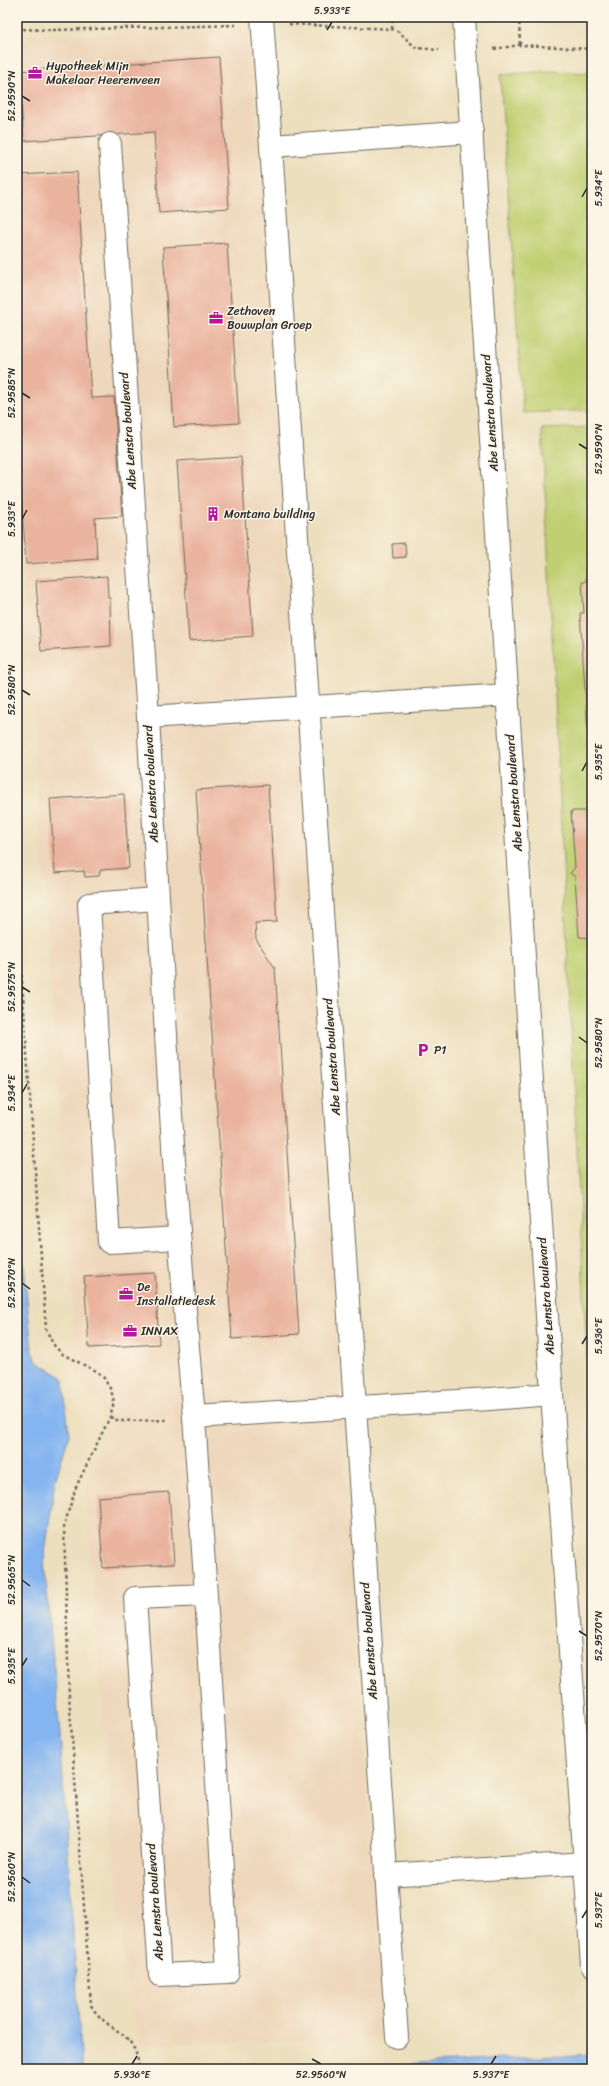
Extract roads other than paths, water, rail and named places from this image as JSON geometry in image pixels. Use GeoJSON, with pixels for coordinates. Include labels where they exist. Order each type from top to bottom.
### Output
{"type":"FeatureCollection","features":[{"type":"Feature","properties":{"kind":"street","name":"Abe Lenstra boulevard"},"geometry":{"type":"LineString","coordinates":[[262,17],[397,2037]]}},
{"type":"Feature","properties":{"kind":"street","name":"Abe Lenstra boulevard"},"geometry":{"type":"LineString","coordinates":[[464,17],[552,1394],[592,1965]]}},
{"type":"Feature","properties":{"kind":"street"},"geometry":{"type":"LineString","coordinates":[[271,146],[472,132]]}},
{"type":"Feature","properties":{"kind":"street","name":"Abe Lenstra boulevard"},"geometry":{"type":"LineString","coordinates":[[110,144],[148,717],[157,899],[179,1238],[194,1417],[206,1595],[228,1972],[160,1975],[135,1598],[206,1595]]}},
{"type":"Feature","properties":{"kind":"street","name":"Abe Lenstra boulevard"},"geometry":{"type":"LineString","coordinates":[[148,717],[508,695]]}},
{"type":"Feature","properties":{"kind":"street"},"geometry":{"type":"LineString","coordinates":[[157,899],[89,904],[109,1242],[179,1238]]}},
{"type":"Feature","properties":{"kind":"street"},"geometry":{"type":"LineString","coordinates":[[194,1417],[490,1400],[552,1394]]}},
{"type":"Feature","properties":{"kind":"street"},"geometry":{"type":"LineString","coordinates":[[385,1875],[586,1863]]}},
{"type":"Feature","properties":{"kind":"water"},"geometry":{"type":"Polygon","coordinates":[[[17,1193],[32,1352],[37,1362],[63,1378],[69,1435],[55,1481],[44,1560],[60,1735],[82,2069],[17,2069],[17,1193]]]}},
{"type":"Feature","properties":{"kind":"water"},"geometry":{"type":"Polygon","coordinates":[[[592,2054],[592,2069],[332,2069],[592,2054]]]}},
{"type":"Feature","properties":{"kind":"place","name":"Hypotheek Mijn Makelaar Heerenveen"},"geometry":{"type":"Point","coordinates":[35,73]}},
{"type":"Feature","properties":{"kind":"place","name":"Zethoven Bouwplan Groep"},"geometry":{"type":"Point","coordinates":[216,318]}},
{"type":"Feature","properties":{"kind":"place","name":"Montana building"},"geometry":{"type":"Point","coordinates":[213,514]}},
{"type":"Feature","properties":{"kind":"place","name":"P1"},"geometry":{"type":"Point","coordinates":[423,1050]}},
{"type":"Feature","properties":{"kind":"place","name":"De Installatiedesk"},"geometry":{"type":"Point","coordinates":[126,1294]}},
{"type":"Feature","properties":{"kind":"place","name":"INNAX"},"geometry":{"type":"Point","coordinates":[130,1331]}}]}
